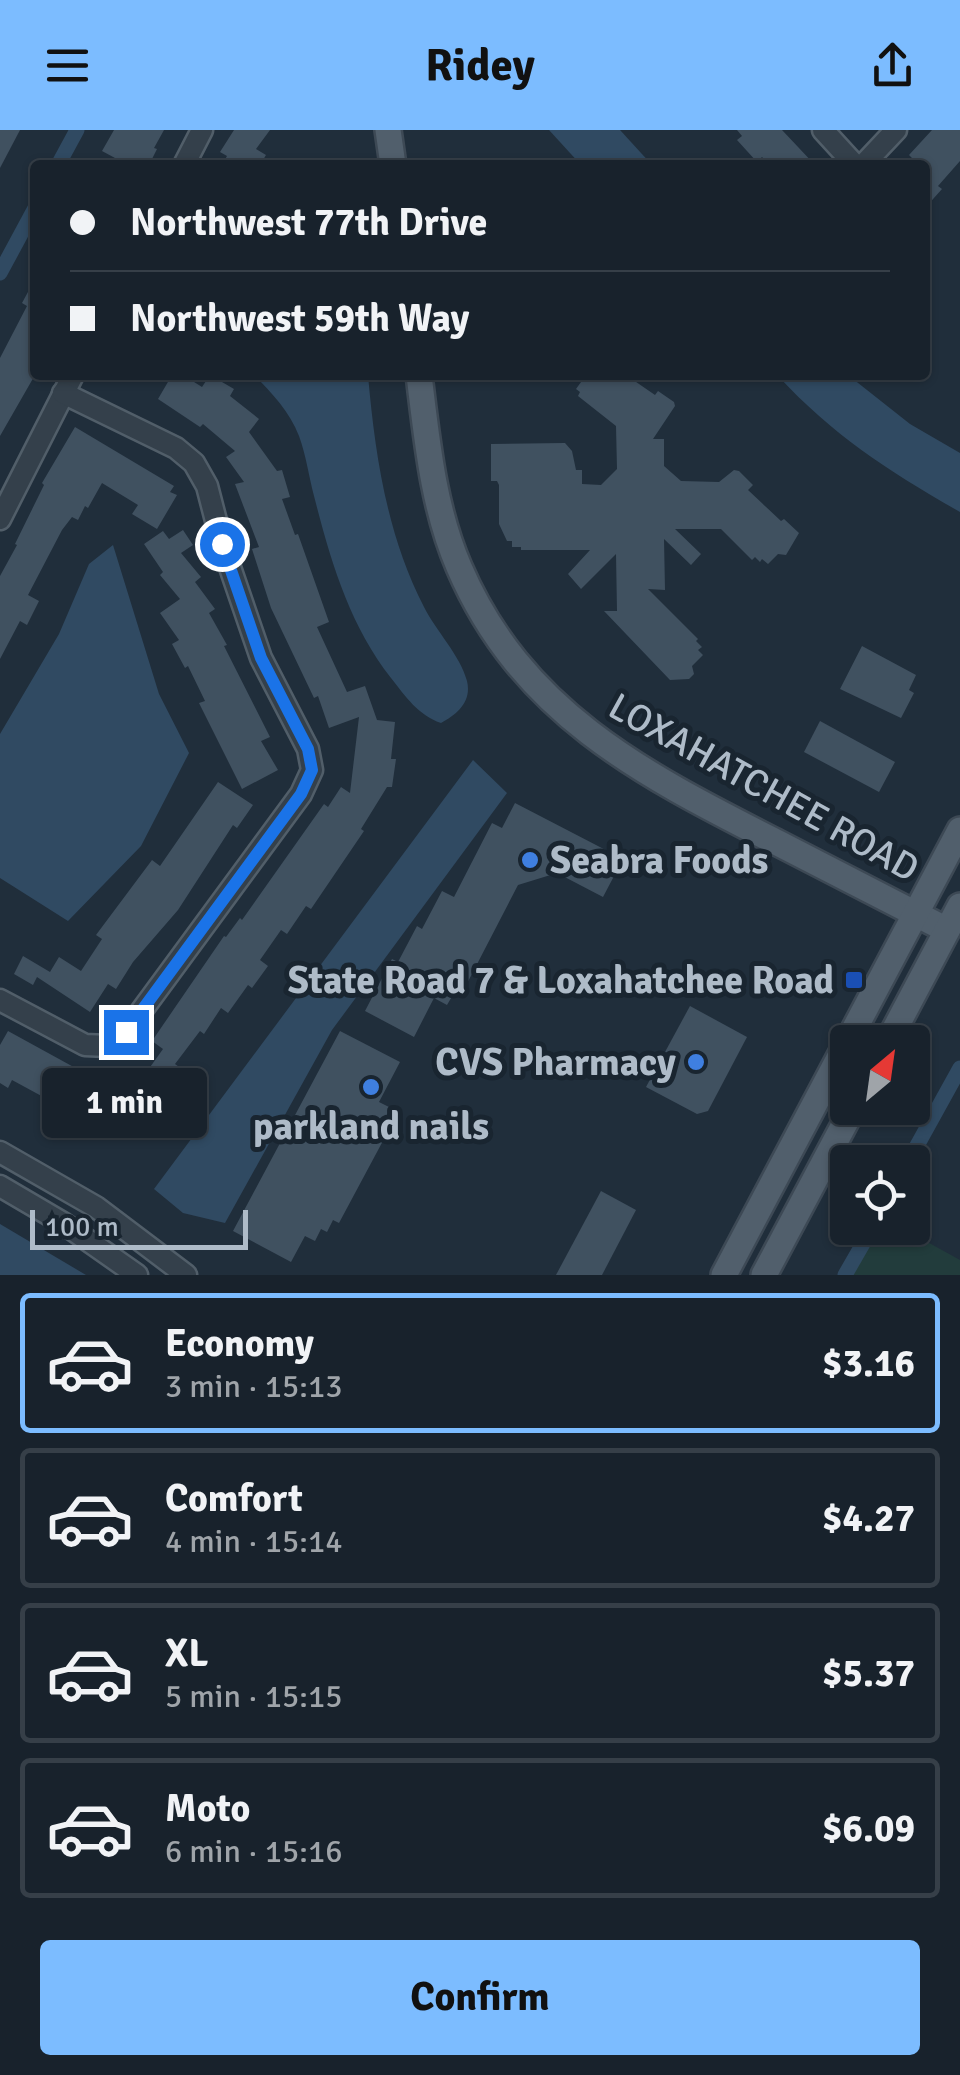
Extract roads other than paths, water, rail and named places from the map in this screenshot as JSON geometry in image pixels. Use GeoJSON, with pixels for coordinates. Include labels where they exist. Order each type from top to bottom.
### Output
{"type":"FeatureCollection","features":[{"type":"Feature","properties":{"kind":"main road"},"geometry":{"type":"LineString","coordinates":[[388,130],[392,160]]}},
{"type":"Feature","properties":{"kind":"main road","name":"LOXAHATCHEE ROAD"},"geometry":{"type":"LineString","coordinates":[[420,380],[442,521],[459,569],[514,657],[563,714],[613,753],[648,773],[954,934]]}},
{"type":"Feature","properties":{"kind":"main road"},"geometry":{"type":"LineString","coordinates":[[724,1275],[960,830]]}},
{"type":"Feature","properties":{"kind":"main road"},"geometry":{"type":"LineString","coordinates":[[898,1025],[954,934],[960,906]]}},
{"type":"Feature","properties":{"kind":"main road"},"geometry":{"type":"LineString","coordinates":[[764,1275],[844,1125]]}},
{"type":"Feature","properties":{"kind":"street"},"geometry":{"type":"LineString","coordinates":[[187,160],[202,130]]}},
{"type":"Feature","properties":{"kind":"street"},"geometry":{"type":"LineString","coordinates":[[823,130],[850,160]]}},
{"type":"Feature","properties":{"kind":"street"},"geometry":{"type":"LineString","coordinates":[[868,160],[896,130]]}},
{"type":"Feature","properties":{"kind":"street"},"geometry":{"type":"LineString","coordinates":[[0,518],[68,384],[176,448],[194,463],[207,486],[222,544],[261,658],[308,749],[312,770],[301,794],[126,1032],[108,1046],[85,1045],[0,1000]]}},
{"type":"Feature","properties":{"kind":"street"},"geometry":{"type":"LineString","coordinates":[[0,1152],[96,1208],[186,1275]]}},
{"type":"Feature","properties":{"kind":"street"},"geometry":{"type":"LineString","coordinates":[[0,1186],[63,1223],[138,1275]]}},
{"type":"Feature","properties":{"kind":"water"},"geometry":{"type":"Polygon","coordinates":[[[549,130],[620,130],[647,160],[576,160],[549,130]]]}},
{"type":"Feature","properties":{"kind":"water"},"geometry":{"type":"Polygon","coordinates":[[[259,380],[368,380],[379,465],[401,552],[424,607],[467,681],[462,706],[441,723],[407,698],[364,636],[335,568],[299,436],[274,396],[259,380]]]}},
{"type":"Feature","properties":{"kind":"water"},"geometry":{"type":"Polygon","coordinates":[[[782,380],[854,380],[910,424],[960,453],[960,512],[863,451],[782,380]]]}},
{"type":"Feature","properties":{"kind":"water"},"geometry":{"type":"Polygon","coordinates":[[[113,545],[159,694],[189,753],[141,846],[68,921],[0,878],[0,734],[59,634],[89,564],[113,545]]]}},
{"type":"Feature","properties":{"kind":"water"},"geometry":{"type":"Polygon","coordinates":[[[473,760],[507,793],[332,1030],[225,1223],[183,1213],[154,1189],[473,760]]]}},
{"type":"Feature","properties":{"kind":"water"},"geometry":{"type":"Polygon","coordinates":[[[0,1224],[86,1275],[0,1275],[0,1224]]]}},
{"type":"Feature","properties":{"kind":"waterway"},"geometry":{"type":"LineString","coordinates":[[61,160],[77,130]]}},
{"type":"Feature","properties":{"kind":"waterway"},"geometry":{"type":"LineString","coordinates":[[0,273],[30,217]]}},
{"type":"Feature","properties":{"kind":"waterway"},"geometry":{"type":"LineString","coordinates":[[917,1145],[960,1068]]}},
{"type":"Feature","properties":{"kind":"waterway"},"geometry":{"type":"LineString","coordinates":[[845,1275],[862,1245]]}},
{"type":"Feature","properties":{"kind":"place","name":"Seabra Foods"},"geometry":{"type":"Point","coordinates":[530,860]}},
{"type":"Feature","properties":{"kind":"place","name":"State Road 7 & Loxahatchee Road"},"geometry":{"type":"Point","coordinates":[854,980]}},
{"type":"Feature","properties":{"kind":"place","name":"CVS Pharmacy"},"geometry":{"type":"Point","coordinates":[696,1062]}},
{"type":"Feature","properties":{"kind":"place","name":"parkland nails"},"geometry":{"type":"Point","coordinates":[371,1087]}}]}
